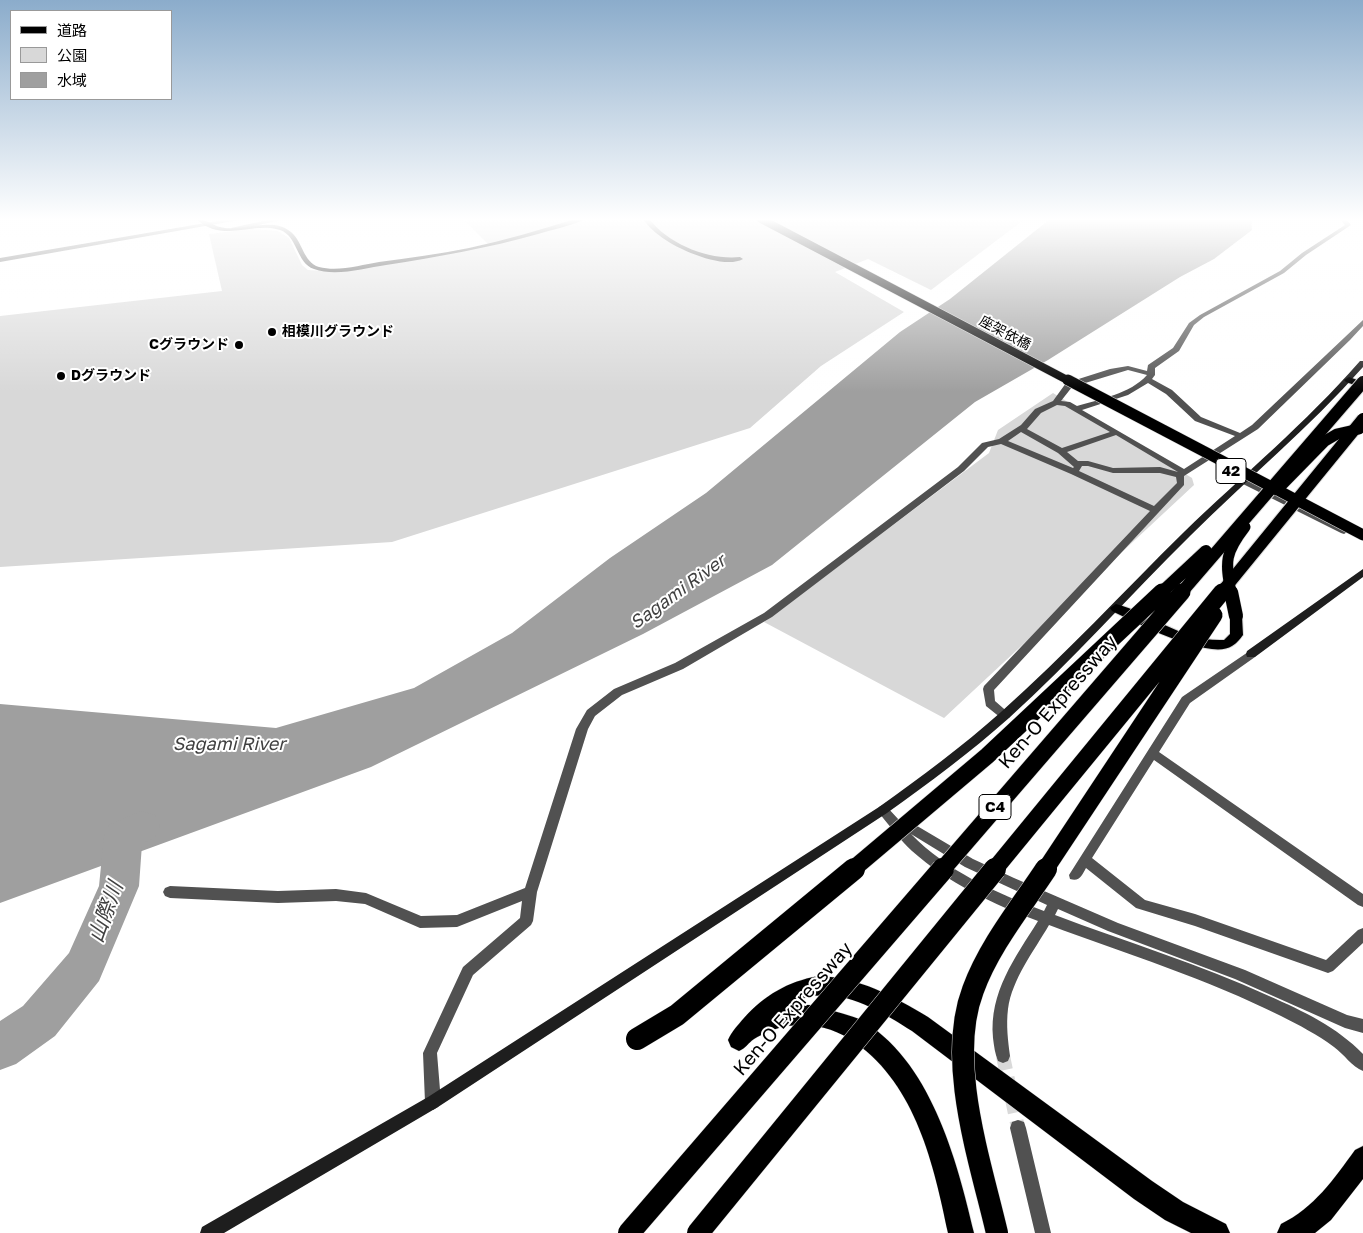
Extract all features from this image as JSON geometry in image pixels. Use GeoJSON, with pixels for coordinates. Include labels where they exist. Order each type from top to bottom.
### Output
{"type":"FeatureCollection","features":[{"type":"Feature","properties":{"kind":"highway","name":"Ken-O Expressway"},"geometry":{"type":"LineString","coordinates":[[629,1233],[1257,504],[1358,382]]}},
{"type":"Feature","properties":{"kind":"highway","name":"C4"},"geometry":{"type":"LineString","coordinates":[[698,1233],[1363,419]]}},
{"type":"Feature","properties":{"kind":"highway"},"geometry":{"type":"LineString","coordinates":[[637,1039],[677,1015],[906,826],[987,756],[1257,504]]}},
{"type":"Feature","properties":{"kind":"highway"},"geometry":{"type":"LineString","coordinates":[[997,1233],[970,1115],[961,1060],[962,1032],[967,1007],[974,987],[984,964],[1002,936],[1140,729],[1258,546]]}},
{"type":"Feature","properties":{"kind":"highway"},"geometry":{"type":"LineString","coordinates":[[961,1233],[944,1165],[918,1100],[905,1078],[888,1056],[870,1039],[848,1025],[827,1017],[803,1013],[785,1015],[767,1021],[739,1040],[781,997],[813,985],[830,985],[869,996],[894,1008],[920,1024],[1151,1195],[1190,1220],[1217,1233]]}},
{"type":"Feature","properties":{"kind":"highway"},"geometry":{"type":"LineString","coordinates":[[1290,1233],[1316,1218],[1363,1158]]}},
{"type":"Feature","properties":{"kind":"main road","name":"座架依橋"},"geometry":{"type":"LineString","coordinates":[[868,277],[1363,537]]}},
{"type":"Feature","properties":{"kind":"main road"},"geometry":{"type":"LineString","coordinates":[[1116,608],[1174,636],[1208,645],[1223,645],[1234,639],[1239,628],[1226,567],[1231,545],[1276,491],[1325,441],[1337,434],[1363,428]]}},
{"type":"Feature","properties":{"kind":"street"},"geometry":{"type":"LineString","coordinates":[[1076,409],[1133,390],[1150,377],[1151,367],[1176,350],[1191,324],[1274,277]]}},
{"type":"Feature","properties":{"kind":"street"},"geometry":{"type":"LineString","coordinates":[[1075,468],[1088,463],[1122,470],[1160,470],[1182,474],[1255,427],[1348,339],[1363,322]]}},
{"type":"Feature","properties":{"kind":"street"},"geometry":{"type":"LineString","coordinates":[[208,1233],[433,1102],[883,810],[948,763],[1005,714],[1116,608],[1192,528],[1358,382],[1363,363]]}},
{"type":"Feature","properties":{"kind":"street"},"geometry":{"type":"LineString","coordinates":[[1056,403],[1069,385],[1128,368],[1150,377],[1198,419],[1240,436]]}},
{"type":"Feature","properties":{"kind":"street"},"geometry":{"type":"LineString","coordinates":[[433,1102],[430,1053],[468,971],[526,921],[530,892],[582,729],[591,713],[618,692],[679,666],[768,615],[961,469],[984,445],[1002,440],[1021,429],[1038,411],[1056,403],[1066,404],[1117,432],[1182,474]]}},
{"type":"Feature","properties":{"kind":"street"},"geometry":{"type":"LineString","coordinates":[[1021,429],[1061,451],[1075,468]]}},
{"type":"Feature","properties":{"kind":"street"},"geometry":{"type":"LineString","coordinates":[[1061,451],[1117,432]]}},
{"type":"Feature","properties":{"kind":"street"},"geometry":{"type":"LineString","coordinates":[[1002,440],[1075,468],[1155,510]]}},
{"type":"Feature","properties":{"kind":"street"},"geometry":{"type":"LineString","coordinates":[[1005,714],[990,703],[988,689],[1181,483],[1182,474]]}},
{"type":"Feature","properties":{"kind":"street"},"geometry":{"type":"LineString","coordinates":[[1249,477],[1363,529]]}},
{"type":"Feature","properties":{"kind":"street"},"geometry":{"type":"LineString","coordinates":[[1249,477],[1363,537]]}},
{"type":"Feature","properties":{"kind":"street"},"geometry":{"type":"LineString","coordinates":[[1075,875],[1186,700],[1363,572]]}},
{"type":"Feature","properties":{"kind":"street"},"geometry":{"type":"LineString","coordinates":[[1153,754],[1363,901]]}},
{"type":"Feature","properties":{"kind":"street"},"geometry":{"type":"LineString","coordinates":[[883,810],[969,863],[1055,903],[1112,927],[1208,961],[1345,1021],[1363,1026]]}},
{"type":"Feature","properties":{"kind":"street"},"geometry":{"type":"LineString","coordinates":[[883,810],[921,852],[959,877],[1004,902],[1198,973],[1276,1006],[1328,1034],[1363,1064]]}},
{"type":"Feature","properties":{"kind":"street"},"geometry":{"type":"LineString","coordinates":[[1084,860],[1142,904],[1203,923],[1328,968],[1363,934]]}},
{"type":"Feature","properties":{"kind":"street"},"geometry":{"type":"LineString","coordinates":[[170,892],[278,897],[336,895],[366,899],[420,922],[457,921],[530,892]]}},
{"type":"Feature","properties":{"kind":"street"},"geometry":{"type":"LineString","coordinates":[[1002,1056],[1000,1031],[1001,1005],[1010,981],[1055,903]]}},
{"type":"Feature","properties":{"kind":"street"},"geometry":{"type":"LineString","coordinates":[[1018,1128],[1043,1233]]}},
{"type":"Feature","properties":{"kind":"green space"},"geometry":{"type":"Polygon","coordinates":[[[219,277],[843,277],[904,312],[821,366],[750,428],[392,542],[0,567],[0,316],[222,291],[219,277]]]}},
{"type":"Feature","properties":{"kind":"green space"},"geometry":{"type":"Polygon","coordinates":[[[904,277],[949,277],[931,290],[904,277]]]}},
{"type":"Feature","properties":{"kind":"green space"},"geometry":{"type":"Polygon","coordinates":[[[1053,393],[1192,478],[1194,485],[944,718],[764,622],[989,453],[998,430],[1053,393]]]}},
{"type":"Feature","properties":{"kind":"water","name":"Sagami River"},"geometry":{"type":"Polygon","coordinates":[[[978,277],[1181,277],[1048,360],[975,402],[772,565],[643,634],[371,767],[0,903],[0,704],[276,728],[414,688],[512,633],[610,558],[706,493],[900,332],[950,299],[978,277]]]}},
{"type":"Feature","properties":{"kind":"waterway","name":"山際川"},"geometry":{"type":"LineString","coordinates":[[0,1048],[39,1021],[84,967],[119,886],[123,836],[141,826]]}},
{"type":"Feature","properties":{"kind":"tunnel"},"geometry":{"type":"LineString","coordinates":[[1003,1056],[1018,1128]]}},
{"type":"Feature","properties":{"kind":"place","name":"相模川グラウンド"},"geometry":{"type":"Point","coordinates":[272,332]}},
{"type":"Feature","properties":{"kind":"place","name":"Cグラウンド"},"geometry":{"type":"Point","coordinates":[239,345]}},
{"type":"Feature","properties":{"kind":"place","name":"Dグラウンド"},"geometry":{"type":"Point","coordinates":[61,376]}}]}
